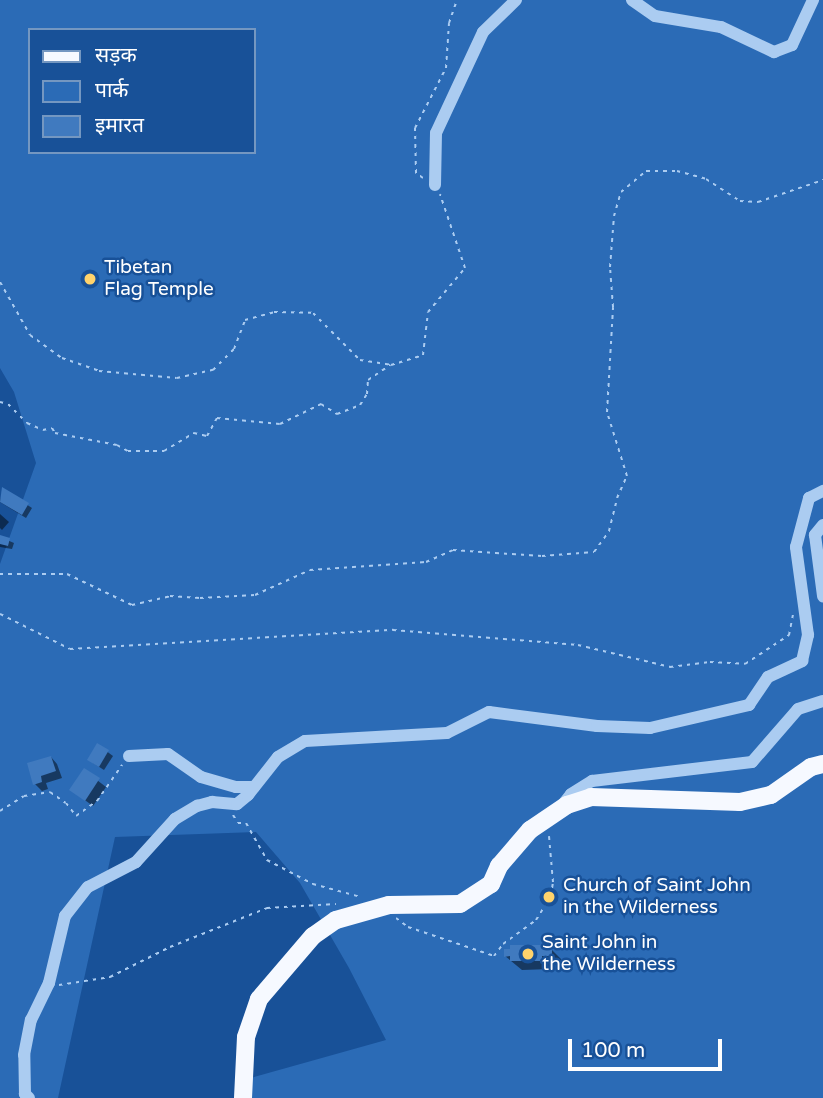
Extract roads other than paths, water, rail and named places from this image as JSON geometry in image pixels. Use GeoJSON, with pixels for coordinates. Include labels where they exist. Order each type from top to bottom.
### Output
{"type":"FeatureCollection","features":[{"type":"Feature","properties":{"kind":"main road"},"geometry":{"type":"LineString","coordinates":[[243,1098],[246,1037],[260,999],[313,936],[336,920],[384,909],[389,905],[460,904],[491,884],[507,857],[530,830],[567,805],[591,797],[740,802],[771,795],[811,768],[823,764]]}},
{"type":"Feature","properties":{"kind":"street"},"geometry":{"type":"LineString","coordinates":[[435,185],[436,133],[483,32],[516,0]]}},
{"type":"Feature","properties":{"kind":"street"},"geometry":{"type":"LineString","coordinates":[[632,0],[655,16],[721,27],[774,52],[792,45],[813,0]]}},
{"type":"Feature","properties":{"kind":"street"},"geometry":{"type":"LineString","coordinates":[[29,1098],[25,1094],[24,1055],[32,1020],[49,983],[65,916],[88,887],[136,862],[175,819],[197,806],[212,802],[237,804],[278,757],[305,741],[447,733],[489,712],[597,726],[650,728],[749,705],[768,677],[802,661],[808,635],[796,547],[809,498],[823,491]]}},
{"type":"Feature","properties":{"kind":"street"},"geometry":{"type":"LineString","coordinates":[[823,525],[815,535],[823,596]]}},
{"type":"Feature","properties":{"kind":"street"},"geometry":{"type":"LineString","coordinates":[[549,818],[571,794],[592,781],[752,762],[798,709],[823,701]]}},
{"type":"Feature","properties":{"kind":"street"},"geometry":{"type":"LineString","coordinates":[[129,756],[167,754],[201,777],[236,787],[254,787]]}},
{"type":"Feature","properties":{"kind":"place","name":"Tibetan Flag Temple"},"geometry":{"type":"Point","coordinates":[90,279]}},
{"type":"Feature","properties":{"kind":"place","name":"Church of Saint John in the Wilderness"},"geometry":{"type":"Point","coordinates":[549,897]}},
{"type":"Feature","properties":{"kind":"place","name":"Saint John in the Wilderness"},"geometry":{"type":"Point","coordinates":[528,954]}}]}
